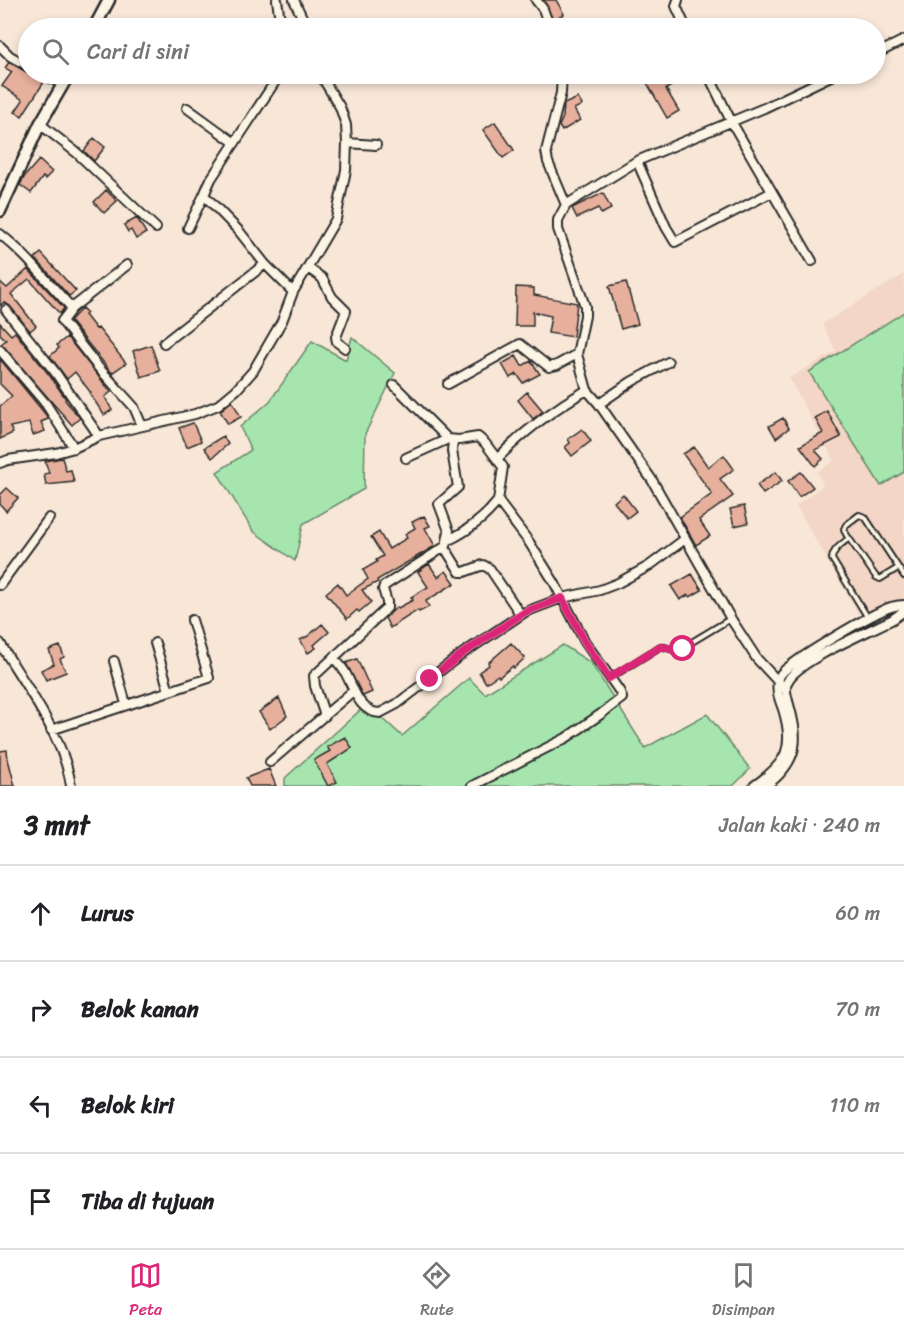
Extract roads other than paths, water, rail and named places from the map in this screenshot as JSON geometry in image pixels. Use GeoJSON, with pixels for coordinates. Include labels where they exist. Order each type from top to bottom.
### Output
{"type":"FeatureCollection","features":[{"type":"Feature","properties":{"kind":"main road"},"geometry":{"type":"LineString","coordinates":[[99,18],[109,0]]}},
{"type":"Feature","properties":{"kind":"main road"},"geometry":{"type":"LineString","coordinates":[[0,210],[40,124],[62,84]]}},
{"type":"Feature","properties":{"kind":"street"},"geometry":{"type":"LineString","coordinates":[[277,0],[280,18]]}},
{"type":"Feature","properties":{"kind":"street"},"geometry":{"type":"LineString","coordinates":[[294,0],[302,18]]}},
{"type":"Feature","properties":{"kind":"street"},"geometry":{"type":"LineString","coordinates":[[536,0],[546,18]]}},
{"type":"Feature","properties":{"kind":"street"},"geometry":{"type":"LineString","coordinates":[[678,0],[676,6],[681,18]]}},
{"type":"Feature","properties":{"kind":"street"},"geometry":{"type":"LineString","coordinates":[[886,49],[904,40]]}},
{"type":"Feature","properties":{"kind":"street"},"geometry":{"type":"LineString","coordinates":[[0,46],[18,60]]}},
{"type":"Feature","properties":{"kind":"street"},"geometry":{"type":"LineString","coordinates":[[188,228],[210,179],[273,84]]}},
{"type":"Feature","properties":{"kind":"street"},"geometry":{"type":"LineString","coordinates":[[0,464],[8,460],[74,448],[99,436],[195,414],[218,405],[253,371],[282,321],[293,292],[336,219],[349,143],[340,107],[326,84]]}},
{"type":"Feature","properties":{"kind":"street"},"geometry":{"type":"LineString","coordinates":[[561,84],[546,151],[548,162],[567,205]]}},
{"type":"Feature","properties":{"kind":"street"},"geometry":{"type":"LineString","coordinates":[[713,84],[731,121],[812,261]]}},
{"type":"Feature","properties":{"kind":"street"},"geometry":{"type":"LineString","coordinates":[[766,786],[783,771],[795,749],[794,721],[785,689],[757,659],[731,619],[652,480],[587,390],[577,354],[585,306],[558,229],[558,219],[567,205],[637,161],[764,108],[814,84]]}},
{"type":"Feature","properties":{"kind":"street"},"geometry":{"type":"LineString","coordinates":[[187,108],[235,143]]}},
{"type":"Feature","properties":{"kind":"street"},"geometry":{"type":"LineString","coordinates":[[40,124],[77,153],[156,228]]}},
{"type":"Feature","properties":{"kind":"street"},"geometry":{"type":"LineString","coordinates":[[349,143],[376,145]]}},
{"type":"Feature","properties":{"kind":"street"},"geometry":{"type":"LineString","coordinates":[[637,161],[675,242],[772,192]]}},
{"type":"Feature","properties":{"kind":"street"},"geometry":{"type":"LineString","coordinates":[[204,195],[293,292]]}},
{"type":"Feature","properties":{"kind":"street"},"geometry":{"type":"LineString","coordinates":[[0,234],[22,252],[72,308]]}},
{"type":"Feature","properties":{"kind":"street"},"geometry":{"type":"LineString","coordinates":[[164,343],[265,264]]}},
{"type":"Feature","properties":{"kind":"street"},"geometry":{"type":"LineString","coordinates":[[127,265],[72,308],[63,318],[63,324],[134,407],[142,426]]}},
{"type":"Feature","properties":{"kind":"street"},"geometry":{"type":"LineString","coordinates":[[308,268],[322,278],[332,297],[346,311],[336,337],[337,342],[345,348]]}},
{"type":"Feature","properties":{"kind":"street"},"geometry":{"type":"LineString","coordinates":[[6,309],[55,372],[99,436]]}},
{"type":"Feature","properties":{"kind":"street"},"geometry":{"type":"LineString","coordinates":[[448,384],[520,344],[549,366],[557,365],[577,354]]}},
{"type":"Feature","properties":{"kind":"street"},"geometry":{"type":"LineString","coordinates":[[0,350],[46,404],[74,448]]}},
{"type":"Feature","properties":{"kind":"street"},"geometry":{"type":"LineString","coordinates":[[599,404],[631,382],[668,362]]}},
{"type":"Feature","properties":{"kind":"street"},"geometry":{"type":"LineString","coordinates":[[394,385],[450,440],[458,487],[439,504],[449,531],[447,544],[460,572],[483,565],[490,568],[521,615]]}},
{"type":"Feature","properties":{"kind":"street"},"geometry":{"type":"LineString","coordinates":[[497,459],[508,447],[566,402],[587,390]]}},
{"type":"Feature","properties":{"kind":"street"},"geometry":{"type":"LineString","coordinates":[[324,716],[313,679],[387,608],[384,586],[470,530],[498,501],[503,467],[478,437],[450,440],[406,458]]}},
{"type":"Feature","properties":{"kind":"street"},"geometry":{"type":"LineString","coordinates":[[472,786],[566,738],[621,699],[620,692],[585,642],[554,582],[529,542],[498,501]]}},
{"type":"Feature","properties":{"kind":"street"},"geometry":{"type":"LineString","coordinates":[[0,585],[49,518]]}},
{"type":"Feature","properties":{"kind":"street"},"geometry":{"type":"LineString","coordinates":[[334,657],[346,674],[353,691],[369,710],[380,713],[397,704],[462,654],[521,615],[538,606],[562,598],[600,590],[618,583],[649,566],[685,539]]}},
{"type":"Feature","properties":{"kind":"street"},"geometry":{"type":"LineString","coordinates":[[785,689],[795,673],[818,653],[868,619],[890,607],[904,604]]}},
{"type":"Feature","properties":{"kind":"street"},"geometry":{"type":"LineString","coordinates":[[754,786],[782,760],[787,750],[789,729],[778,693],[781,674],[798,660],[893,619],[904,611]]}},
{"type":"Feature","properties":{"kind":"street"},"geometry":{"type":"LineString","coordinates":[[51,730],[210,678],[192,620]]}},
{"type":"Feature","properties":{"kind":"street"},"geometry":{"type":"LineString","coordinates":[[0,643],[51,730],[68,770],[71,786]]}},
{"type":"Feature","properties":{"kind":"street"},"geometry":{"type":"LineString","coordinates":[[155,643],[169,691]]}},
{"type":"Feature","properties":{"kind":"street"},"geometry":{"type":"LineString","coordinates":[[114,662],[126,704]]}},
{"type":"Feature","properties":{"kind":"street"},"geometry":{"type":"LineString","coordinates":[[270,762],[353,691]]}},
{"type":"Feature","properties":{"kind":"lane"},"geometry":{"type":"LineString","coordinates":[[898,568],[883,578],[876,577],[844,530],[846,525],[858,515],[862,515],[904,576]]}},
{"type":"Feature","properties":{"kind":"lane"},"geometry":{"type":"LineString","coordinates":[[849,538],[832,553],[832,559],[868,619]]}},
{"type":"Feature","properties":{"kind":"lane"},"geometry":{"type":"LineString","coordinates":[[609,678],[661,646],[677,651],[731,619]]}}]}
